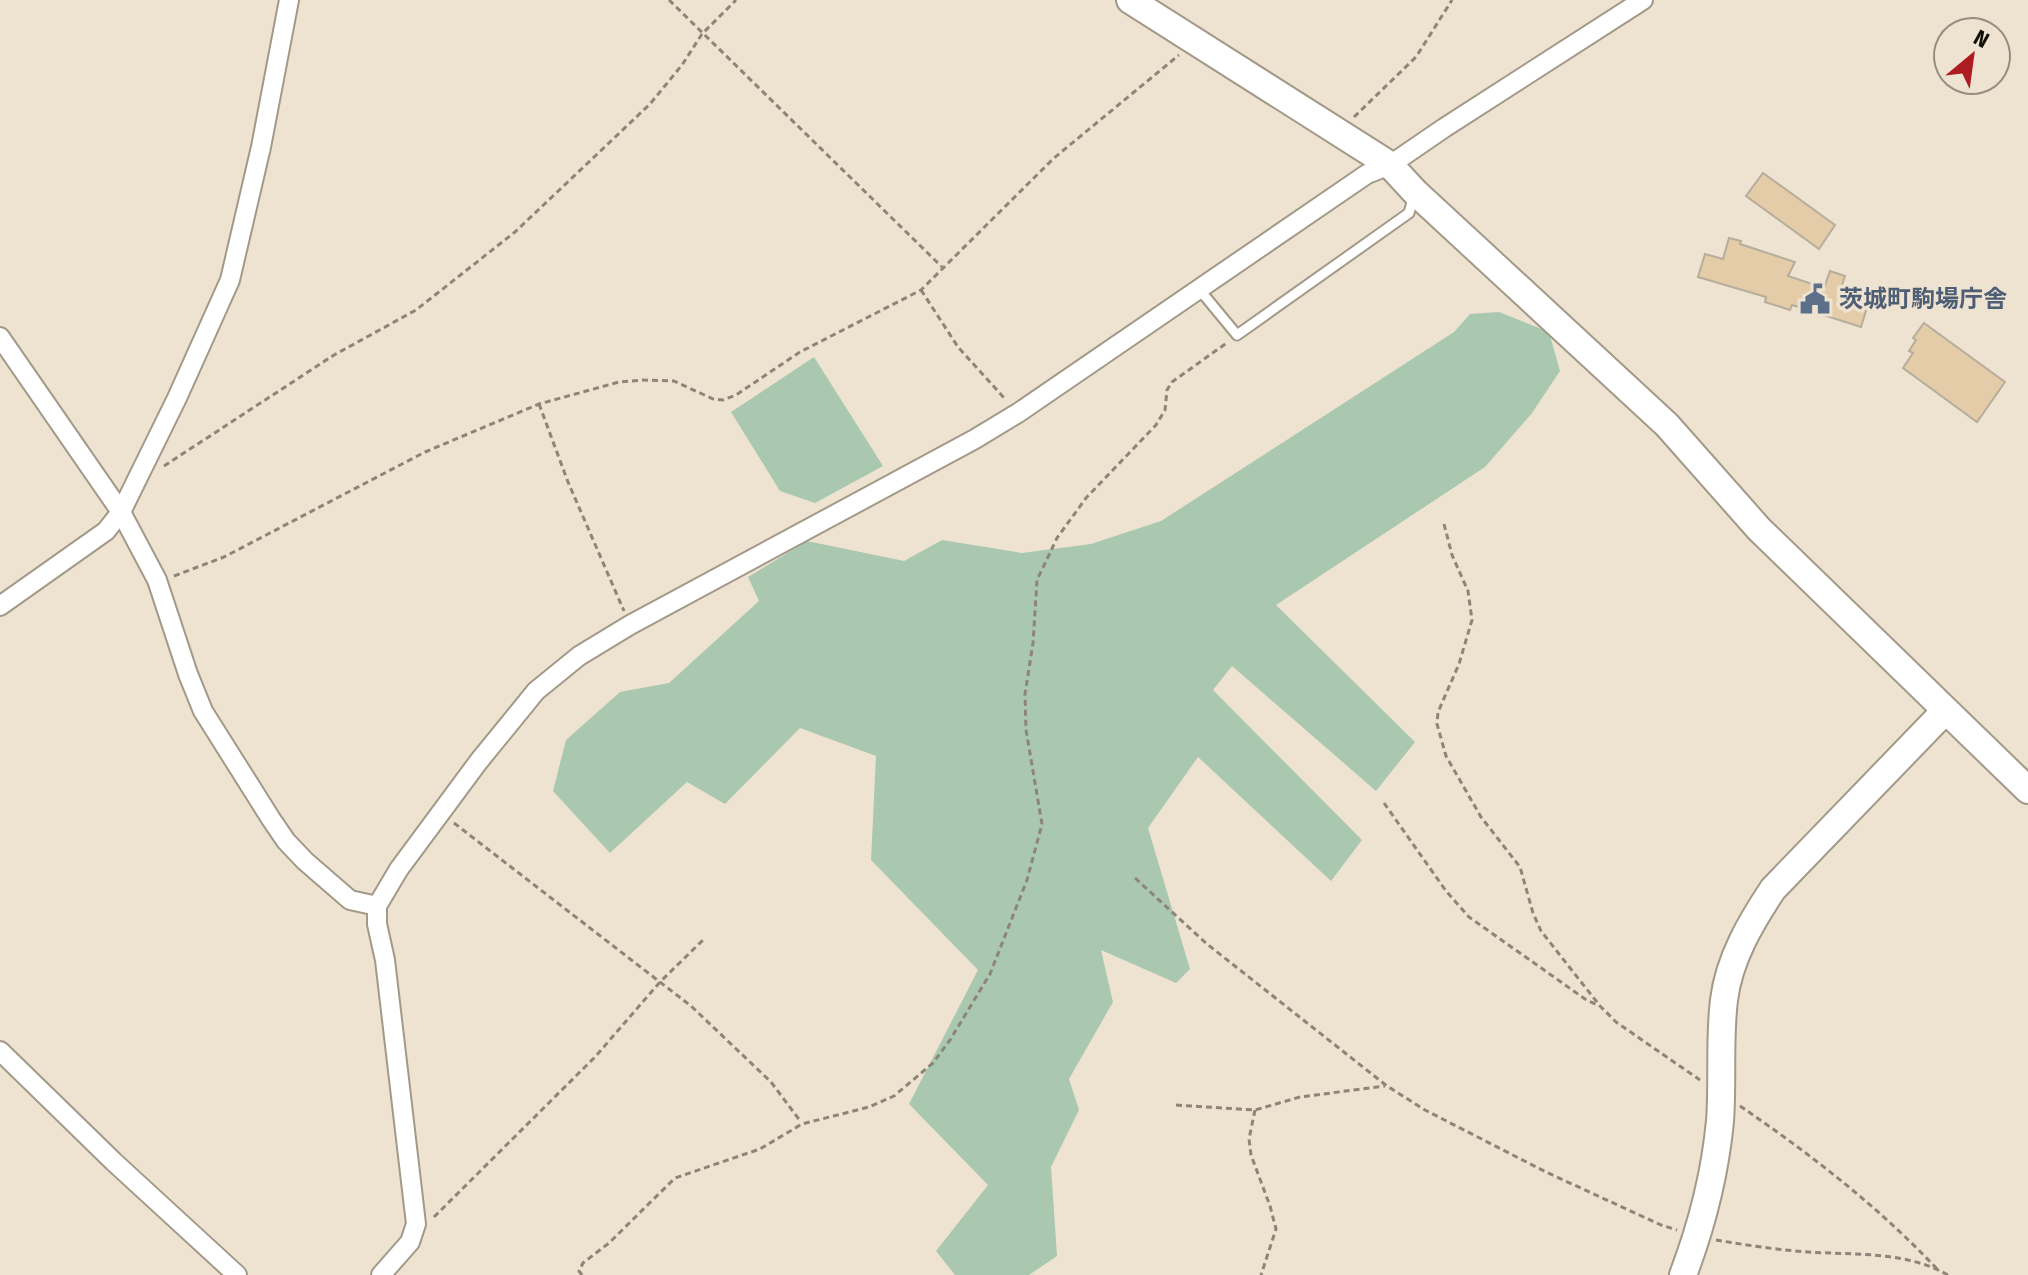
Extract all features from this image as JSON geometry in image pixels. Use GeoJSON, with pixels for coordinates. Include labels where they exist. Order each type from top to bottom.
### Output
{"type":"FeatureCollection","features":[{"type":"Feature","properties":{"kind":"street"},"geometry":{"type":"LineString","coordinates":[[0,606],[106,531],[121,512],[216,316],[230,280],[261,147],[289,0]]}},
{"type":"Feature","properties":{"kind":"street"},"geometry":{"type":"LineString","coordinates":[[1130,0],[1390,165],[1415,192],[1667,425],[1759,529],[2028,790]]}},
{"type":"Feature","properties":{"kind":"street"},"geometry":{"type":"LineString","coordinates":[[381,1275],[410,1242],[416,1224],[377,906],[385,889],[441,813],[536,691],[579,656],[630,625],[1018,413],[1367,174],[1390,165],[1643,0]]}},
{"type":"Feature","properties":{"kind":"street"},"geometry":{"type":"LineString","coordinates":[[0,337],[121,512],[157,580],[203,711],[271,819],[305,861],[350,900],[377,906]]}},
{"type":"Feature","properties":{"kind":"street"},"geometry":{"type":"LineString","coordinates":[[1683,1275],[1698,1236],[1717,1148],[1724,996],[1737,952],[1773,889],[1945,711]]}},
{"type":"Feature","properties":{"kind":"street"},"geometry":{"type":"LineString","coordinates":[[0,1051],[62,1113],[237,1275]]}},
{"type":"Feature","properties":{"kind":"lane"},"geometry":{"type":"LineString","coordinates":[[1199,289],[1237,335],[1409,213],[1415,192]]}},
{"type":"Feature","properties":{"kind":"path"},"geometry":{"type":"LineString","coordinates":[[669,0],[942,267]]}},
{"type":"Feature","properties":{"kind":"path"},"geometry":{"type":"LineString","coordinates":[[139,477],[154,472],[334,355],[416,310],[515,232],[650,104],[682,65],[702,34],[736,0]]}},
{"type":"Feature","properties":{"kind":"path"},"geometry":{"type":"LineString","coordinates":[[1343,137],[1349,122],[1416,57],[1452,0]]}},
{"type":"Feature","properties":{"kind":"path"},"geometry":{"type":"LineString","coordinates":[[157,580],[191,571],[224,557],[425,452],[539,404],[619,382],[659,379],[674,381],[713,399],[723,400],[736,395],[821,339],[921,290],[1054,158],[1194,41]]}},
{"type":"Feature","properties":{"kind":"path"},"geometry":{"type":"LineString","coordinates":[[921,290],[958,347],[1018,413]]}},
{"type":"Feature","properties":{"kind":"path"},"geometry":{"type":"LineString","coordinates":[[582,1275],[579,1271],[583,1263],[609,1243],[675,1178],[760,1149],[802,1124],[869,1107],[894,1096],[933,1063],[990,974],[1027,880],[1042,824],[1026,730],[1025,694],[1033,643],[1037,580],[1057,538],[1086,498],[1156,425],[1165,410],[1167,390],[1172,382],[1237,335]]}},
{"type":"Feature","properties":{"kind":"path"},"geometry":{"type":"LineString","coordinates":[[539,404],[568,482],[630,625]]}},
{"type":"Feature","properties":{"kind":"path"},"geometry":{"type":"LineString","coordinates":[[1444,524],[1452,555],[1468,591],[1472,620],[1459,664],[1438,712],[1437,724],[1446,756],[1481,817],[1520,867],[1541,931],[1616,1022],[1806,1151],[1912,1242],[1937,1269]]}},
{"type":"Feature","properties":{"kind":"path"},"geometry":{"type":"LineString","coordinates":[[1384,803],[1446,891],[1469,917],[1573,991],[1600,1006]]}},
{"type":"Feature","properties":{"kind":"path"},"geometry":{"type":"LineString","coordinates":[[441,813],[691,1006],[771,1082],[802,1124]]}},
{"type":"Feature","properties":{"kind":"path"},"geometry":{"type":"LineString","coordinates":[[1135,878],[1207,944],[1387,1086],[1425,1110],[1546,1172],[1661,1225],[1698,1236],[1805,1252],[1880,1255],[1937,1269],[1948,1275]]}},
{"type":"Feature","properties":{"kind":"path"},"geometry":{"type":"LineString","coordinates":[[416,1224],[428,1223],[595,1057],[660,982],[703,940]]}},
{"type":"Feature","properties":{"kind":"path"},"geometry":{"type":"LineString","coordinates":[[1176,1105],[1255,1110],[1300,1097],[1387,1086]]}},
{"type":"Feature","properties":{"kind":"path"},"geometry":{"type":"LineString","coordinates":[[1255,1110],[1249,1139],[1251,1155],[1276,1229],[1261,1275]]}},
{"type":"Feature","properties":{"kind":"green space"},"geometry":{"type":"Polygon","coordinates":[[[1499,312],[1549,332],[1560,371],[1532,413],[1485,467],[1276,605],[1415,742],[1376,791],[1232,666],[1213,690],[1362,840],[1331,881],[1198,757],[1148,828],[1190,969],[1176,983],[1101,950],[1113,1002],[1069,1079],[1079,1110],[1051,1167],[1057,1256],[1029,1275],[955,1275],[936,1251],[988,1185],[909,1104],[978,970],[871,860],[876,756],[800,728],[725,804],[687,782],[610,853],[553,791],[566,740],[620,692],[669,683],[759,601],[748,577],[807,541],[904,561],[942,540],[1022,553],[1091,544],[1161,521],[1454,332],[1470,314],[1499,312]]]}},
{"type":"Feature","properties":{"kind":"green space"},"geometry":{"type":"Polygon","coordinates":[[[814,357],[883,466],[815,503],[780,491],[731,412],[814,357]]]}},
{"type":"Feature","properties":{"kind":"building"},"geometry":{"type":"Polygon","coordinates":[[[1763,173],[1835,225],[1819,249],[1746,196],[1763,173]]]}},
{"type":"Feature","properties":{"kind":"building"},"geometry":{"type":"Polygon","coordinates":[[[1729,238],[1795,262],[1788,276],[1824,288],[1830,271],[1845,276],[1840,292],[1869,301],[1861,327],[1792,305],[1790,310],[1765,302],[1766,297],[1698,277],[1705,254],[1723,259],[1729,238]]]}},
{"type":"Feature","properties":{"kind":"building"},"geometry":{"type":"Polygon","coordinates":[[[1924,323],[2005,382],[1977,422],[1903,368],[1913,353],[1909,351],[1916,340],[1913,338],[1924,323]]]}},
{"type":"Feature","properties":{"kind":"place","name":"茨城町駒場庁舎"},"geometry":{"type":"Point","coordinates":[1815,299]}}]}
